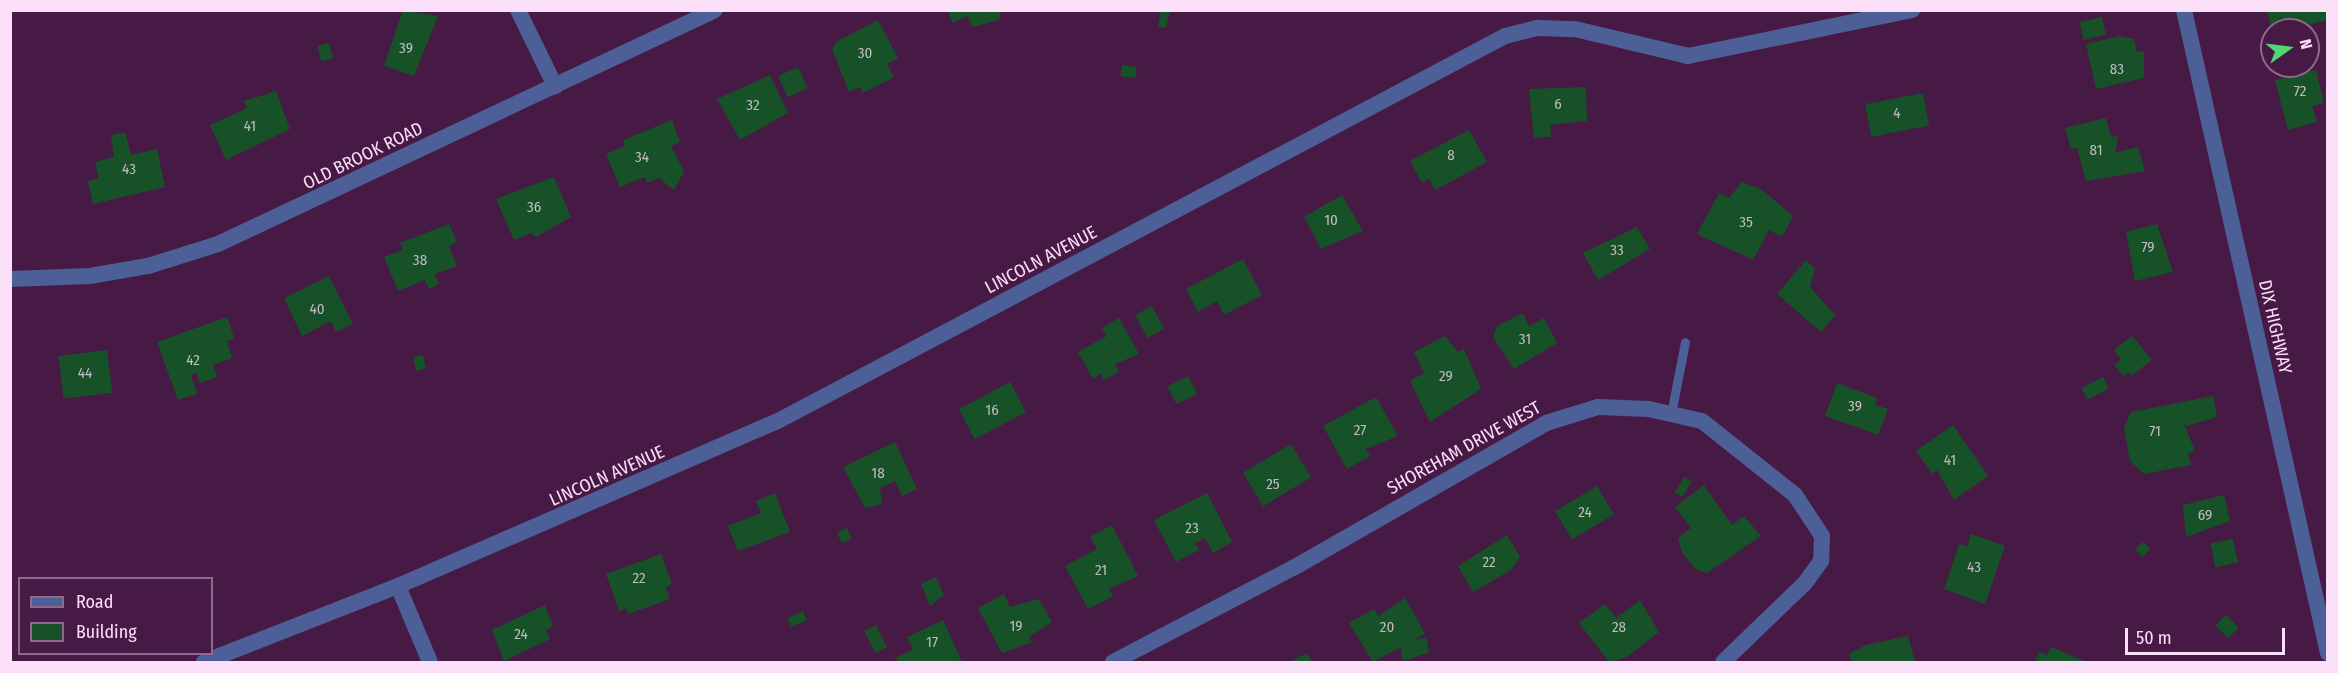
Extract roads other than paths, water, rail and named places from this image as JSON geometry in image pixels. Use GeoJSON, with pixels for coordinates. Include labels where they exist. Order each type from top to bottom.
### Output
{"type":"FeatureCollection","features":[{"type":"Feature","properties":{"kind":"street"},"geometry":{"type":"LineString","coordinates":[[518,10],[555,86]]}},
{"type":"Feature","properties":{"kind":"street","name":"OLD BROOK ROAD"},"geometry":{"type":"LineString","coordinates":[[10,279],[90,276],[148,266],[218,244],[715,10]]}},
{"type":"Feature","properties":{"kind":"street","name":"LINCOLN AVENUE"},"geometry":{"type":"LineString","coordinates":[[204,663],[398,586],[776,422],[1505,36],[1538,27],[1575,29],[1688,57],[1912,10]]}},
{"type":"Feature","properties":{"kind":"street","name":"DIX HIGHWAY"},"geometry":{"type":"LineString","coordinates":[[2184,10],[2328,653]]}},
{"type":"Feature","properties":{"kind":"street","name":"SHOREHAM DRIVE WEST"},"geometry":{"type":"LineString","coordinates":[[1113,663],[1295,567],[1546,423],[1598,406],[1671,414],[1702,421],[1736,444],[1795,495],[1822,536],[1821,561],[1804,585],[1723,663]]}},
{"type":"Feature","properties":{"kind":"street"},"geometry":{"type":"LineString","coordinates":[[398,586],[429,663]]}},
{"type":"Feature","properties":{"kind":"lane"},"geometry":{"type":"LineString","coordinates":[[1671,414],[1685,342]]}}]}
